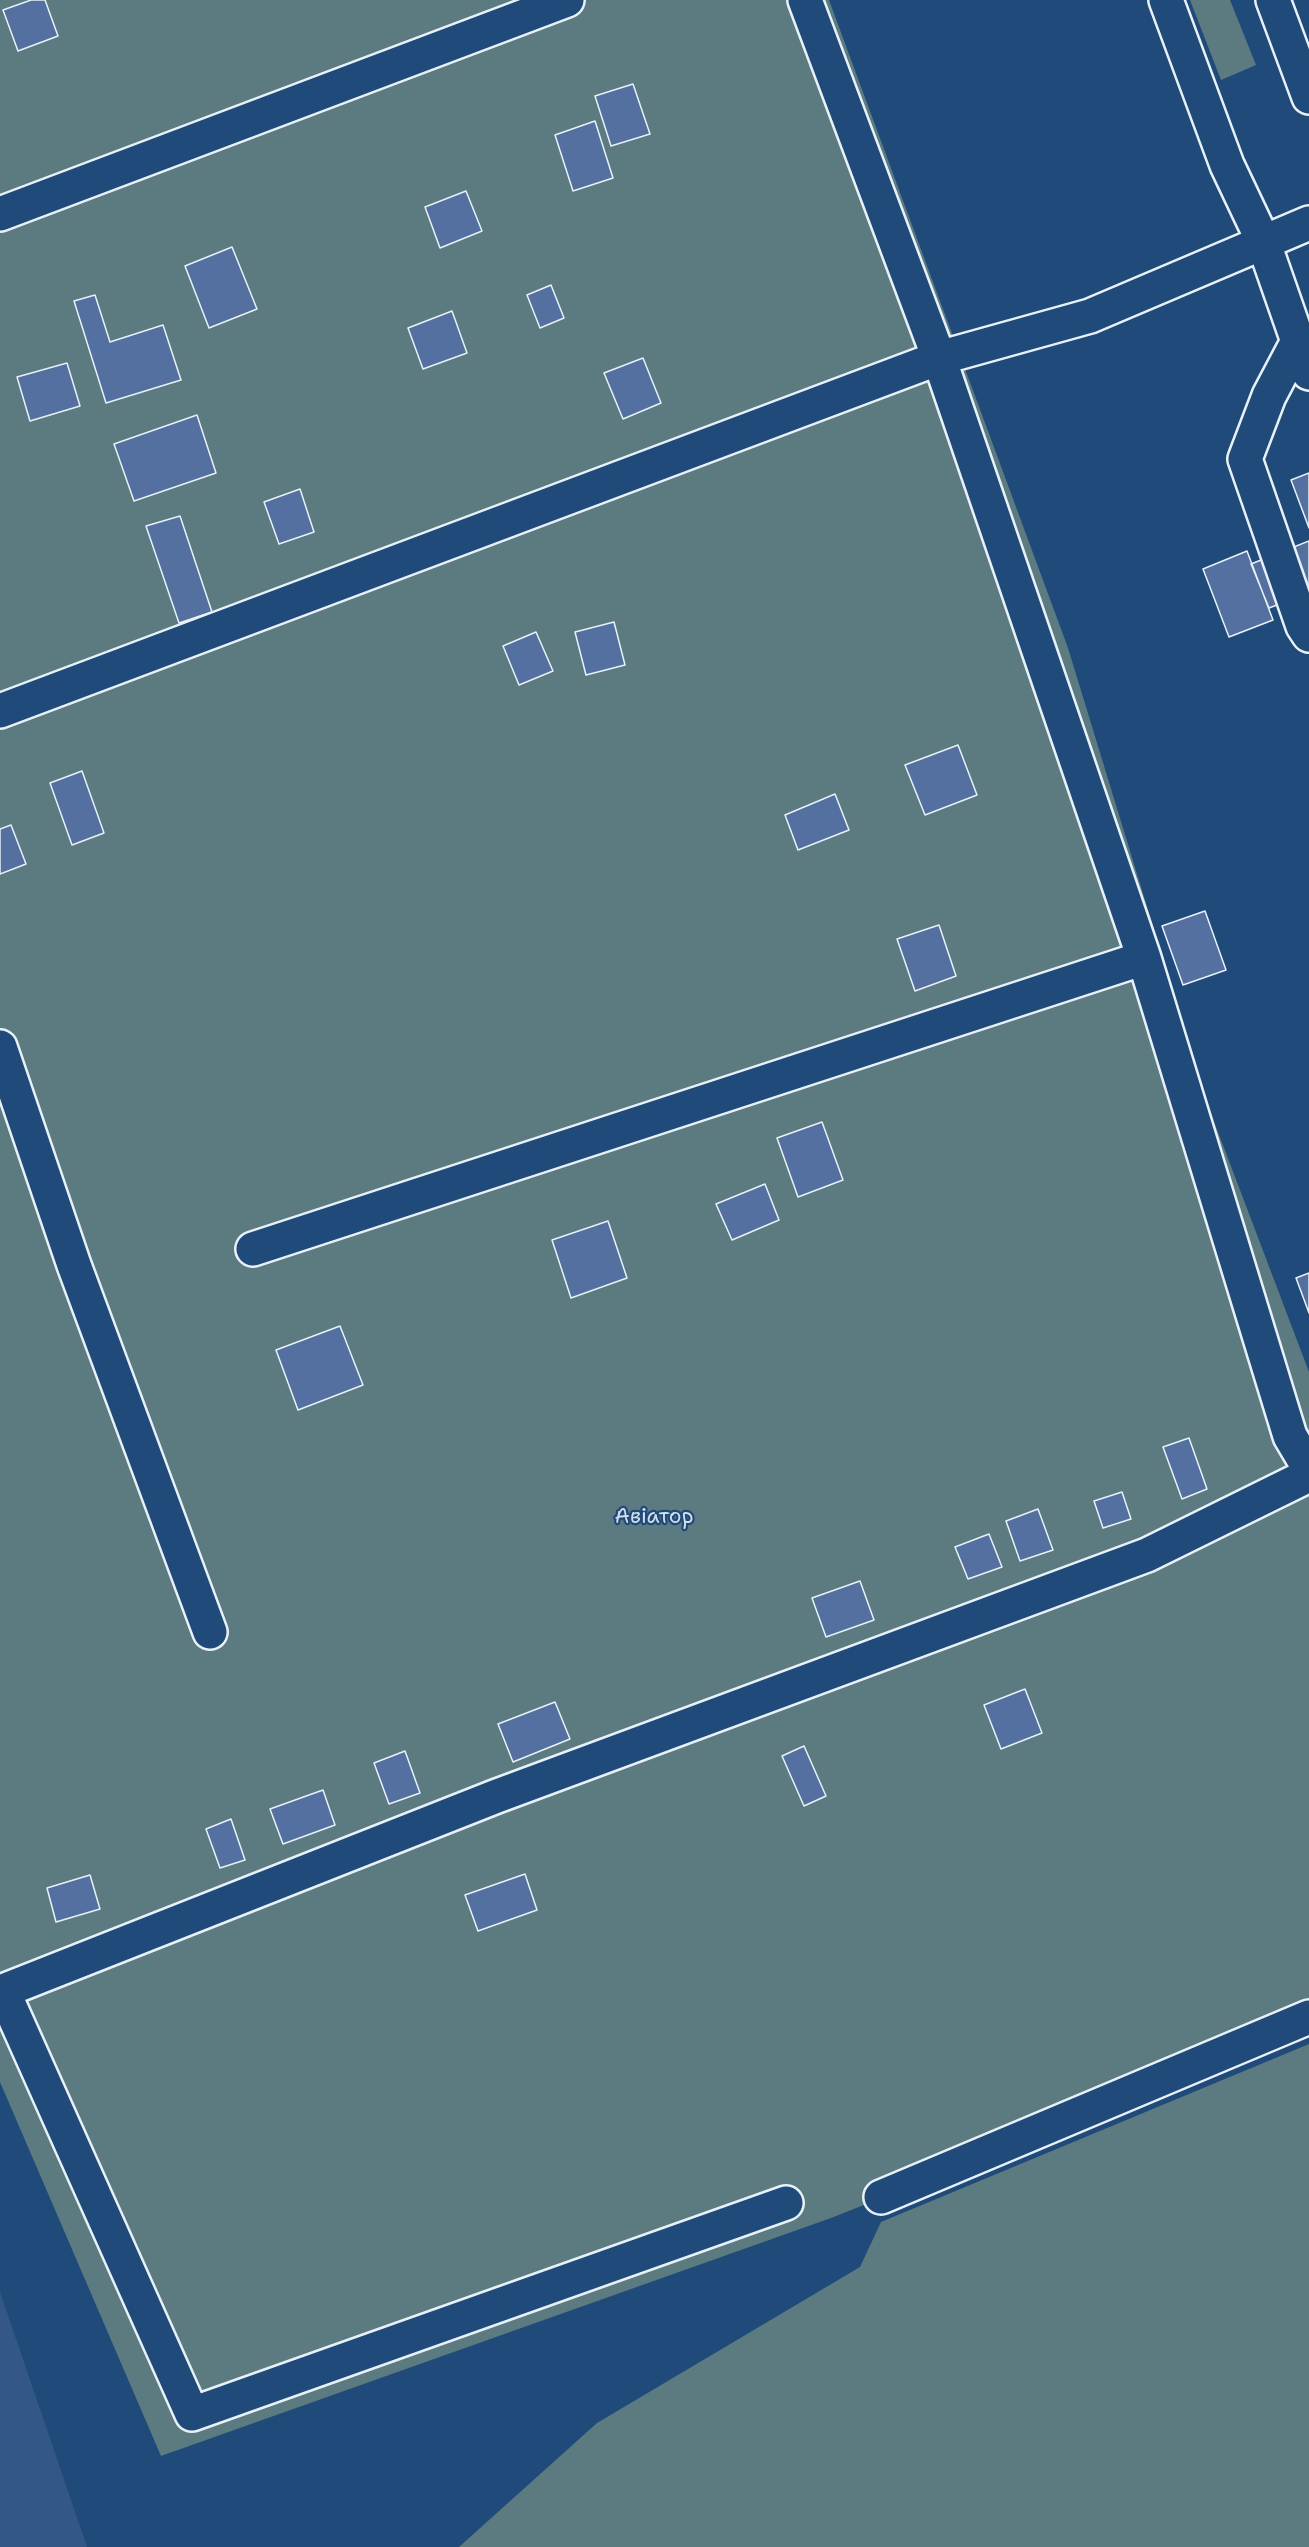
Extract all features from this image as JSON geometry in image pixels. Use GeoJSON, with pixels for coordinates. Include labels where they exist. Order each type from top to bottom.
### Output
{"type":"FeatureCollection","features":[{"type":"Feature","properties":{"kind":"street"},"geometry":{"type":"LineString","coordinates":[[0,214],[567,0]]}},
{"type":"Feature","properties":{"kind":"street"},"geometry":{"type":"LineString","coordinates":[[805,0],[939,358],[1144,958],[1290,1436],[1309,1468]]}},
{"type":"Feature","properties":{"kind":"street"},"geometry":{"type":"LineString","coordinates":[[1166,0],[1227,165],[1263,241],[1309,373]]}},
{"type":"Feature","properties":{"kind":"street"},"geometry":{"type":"LineString","coordinates":[[1273,0],[1309,97]]}},
{"type":"Feature","properties":{"kind":"street"},"geometry":{"type":"LineString","coordinates":[[0,711],[939,358],[1090,316],[1309,223]]}},
{"type":"Feature","properties":{"kind":"street"},"geometry":{"type":"LineString","coordinates":[[1297,343],[1269,396],[1245,459],[1303,626],[1309,635]]}},
{"type":"Feature","properties":{"kind":"street"},"geometry":{"type":"LineString","coordinates":[[252,1249],[1144,958]]}},
{"type":"Feature","properties":{"kind":"street"},"geometry":{"type":"LineString","coordinates":[[0,1047],[74,1264],[210,1632]]}},
{"type":"Feature","properties":{"kind":"street"},"geometry":{"type":"LineString","coordinates":[[786,2203],[192,2414],[3,1991],[497,1796],[1147,1555],[1309,1475]]}},
{"type":"Feature","properties":{"kind":"street"},"geometry":{"type":"LineString","coordinates":[[881,2197],[1309,2017]]}},
{"type":"Feature","properties":{"kind":"shaded area"},"geometry":{"type":"Polygon","coordinates":[[[0,2292],[87,2547],[0,2547],[0,2292]]]}},
{"type":"Feature","properties":{"kind":"green space","name":"Авіатор"},"geometry":{"type":"Polygon","coordinates":[[[0,0],[829,0],[1068,648],[1207,1103],[1309,1372],[1309,2029],[831,2218],[161,2456],[0,2082],[0,0]]]}},
{"type":"Feature","properties":{"kind":"green space"},"geometry":{"type":"Polygon","coordinates":[[[1190,0],[1230,0],[1256,65],[1221,80],[1190,0]]]}},
{"type":"Feature","properties":{"kind":"green space"},"geometry":{"type":"Polygon","coordinates":[[[1309,2044],[1309,2547],[459,2547],[597,2423],[860,2267],[881,2222],[1309,2044]]]}},
{"type":"Feature","properties":{"kind":"building"},"geometry":{"type":"Polygon","coordinates":[[[31,0],[45,0],[58,36],[18,51],[3,10],[31,0]]]}},
{"type":"Feature","properties":{"kind":"building"},"geometry":{"type":"Polygon","coordinates":[[[633,84],[650,134],[611,146],[595,96],[633,84]]]}},
{"type":"Feature","properties":{"kind":"building"},"geometry":{"type":"Polygon","coordinates":[[[595,121],[613,178],[573,191],[555,135],[595,121]]]}},
{"type":"Feature","properties":{"kind":"building"},"geometry":{"type":"Polygon","coordinates":[[[466,191],[482,231],[440,248],[425,207],[466,191]]]}},
{"type":"Feature","properties":{"kind":"building"},"geometry":{"type":"Polygon","coordinates":[[[232,247],[257,309],[209,328],[185,266],[232,247]]]}},
{"type":"Feature","properties":{"kind":"building"},"geometry":{"type":"Polygon","coordinates":[[[551,285],[564,318],[540,328],[527,295],[551,285]]]}},
{"type":"Feature","properties":{"kind":"building"},"geometry":{"type":"Polygon","coordinates":[[[95,295],[110,342],[163,325],[181,380],[106,403],[74,301],[95,295]]]}},
{"type":"Feature","properties":{"kind":"building"},"geometry":{"type":"Polygon","coordinates":[[[452,311],[467,353],[423,369],[408,328],[452,311]]]}},
{"type":"Feature","properties":{"kind":"building"},"geometry":{"type":"Polygon","coordinates":[[[643,358],[661,403],[623,419],[604,373],[643,358]]]}},
{"type":"Feature","properties":{"kind":"building"},"geometry":{"type":"Polygon","coordinates":[[[67,363],[80,406],[30,421],[17,377],[67,363]]]}},
{"type":"Feature","properties":{"kind":"building"},"geometry":{"type":"Polygon","coordinates":[[[197,415],[216,473],[134,501],[114,444],[197,415]]]}},
{"type":"Feature","properties":{"kind":"building"},"geometry":{"type":"Polygon","coordinates":[[[1309,473],[1309,528],[1291,480],[1309,473]]]}},
{"type":"Feature","properties":{"kind":"building"},"geometry":{"type":"Polygon","coordinates":[[[300,489],[314,532],[279,544],[264,502],[300,489]]]}},
{"type":"Feature","properties":{"kind":"building"},"geometry":{"type":"Polygon","coordinates":[[[180,516],[212,612],[179,623],[146,526],[180,516]]]}},
{"type":"Feature","properties":{"kind":"building"},"geometry":{"type":"Polygon","coordinates":[[[1309,541],[1309,593],[1269,608],[1251,564],[1309,541]]]}},
{"type":"Feature","properties":{"kind":"building"},"geometry":{"type":"Polygon","coordinates":[[[1247,551],[1273,620],[1229,637],[1203,569],[1247,551]]]}},
{"type":"Feature","properties":{"kind":"building"},"geometry":{"type":"Polygon","coordinates":[[[614,622],[625,665],[586,675],[575,632],[614,622]]]}},
{"type":"Feature","properties":{"kind":"building"},"geometry":{"type":"Polygon","coordinates":[[[536,632],[553,671],[519,685],[503,646],[536,632]]]}},
{"type":"Feature","properties":{"kind":"building"},"geometry":{"type":"Polygon","coordinates":[[[958,745],[977,795],[925,815],[905,765],[958,745]]]}},
{"type":"Feature","properties":{"kind":"building"},"geometry":{"type":"Polygon","coordinates":[[[82,771],[104,833],[72,845],[50,783],[82,771]]]}},
{"type":"Feature","properties":{"kind":"building"},"geometry":{"type":"Polygon","coordinates":[[[835,794],[849,830],[798,850],[785,815],[835,794]]]}},
{"type":"Feature","properties":{"kind":"building"},"geometry":{"type":"Polygon","coordinates":[[[11,825],[26,864],[0,874],[0,829],[11,825]]]}},
{"type":"Feature","properties":{"kind":"building"},"geometry":{"type":"Polygon","coordinates":[[[1205,911],[1226,970],[1183,985],[1162,926],[1205,911]]]}},
{"type":"Feature","properties":{"kind":"building"},"geometry":{"type":"Polygon","coordinates":[[[939,925],[956,976],[915,991],[897,939],[939,925]]]}},
{"type":"Feature","properties":{"kind":"building"},"geometry":{"type":"Polygon","coordinates":[[[822,1122],[843,1180],[798,1197],[777,1138],[822,1122]]]}},
{"type":"Feature","properties":{"kind":"building"},"geometry":{"type":"Polygon","coordinates":[[[765,1184],[779,1220],[732,1240],[716,1204],[765,1184]]]}},
{"type":"Feature","properties":{"kind":"building"},"geometry":{"type":"Polygon","coordinates":[[[608,1221],[627,1278],[571,1298],[552,1240],[608,1221]]]}},
{"type":"Feature","properties":{"kind":"building"},"geometry":{"type":"Polygon","coordinates":[[[1309,1273],[1309,1313],[1296,1278],[1309,1273]]]}},
{"type":"Feature","properties":{"kind":"building"},"geometry":{"type":"Polygon","coordinates":[[[340,1326],[363,1385],[298,1410],[276,1350],[340,1326]]]}},
{"type":"Feature","properties":{"kind":"building"},"geometry":{"type":"Polygon","coordinates":[[[1189,1438],[1207,1489],[1182,1499],[1163,1447],[1189,1438]]]}},
{"type":"Feature","properties":{"kind":"building"},"geometry":{"type":"Polygon","coordinates":[[[1122,1492],[1131,1519],[1103,1528],[1094,1501],[1122,1492]]]}},
{"type":"Feature","properties":{"kind":"building"},"geometry":{"type":"Polygon","coordinates":[[[1038,1509],[1053,1550],[1020,1561],[1006,1521],[1038,1509]]]}},
{"type":"Feature","properties":{"kind":"building"},"geometry":{"type":"Polygon","coordinates":[[[989,1534],[1002,1567],[968,1579],[955,1547],[989,1534]]]}},
{"type":"Feature","properties":{"kind":"building"},"geometry":{"type":"Polygon","coordinates":[[[860,1581],[874,1620],[826,1637],[812,1598],[860,1581]]]}},
{"type":"Feature","properties":{"kind":"building"},"geometry":{"type":"Polygon","coordinates":[[[1025,1689],[1042,1733],[1001,1749],[984,1705],[1025,1689]]]}},
{"type":"Feature","properties":{"kind":"building"},"geometry":{"type":"Polygon","coordinates":[[[555,1702],[570,1739],[513,1762],[498,1724],[555,1702]]]}},
{"type":"Feature","properties":{"kind":"building"},"geometry":{"type":"Polygon","coordinates":[[[804,1746],[826,1796],[804,1806],[782,1756],[804,1746]]]}},
{"type":"Feature","properties":{"kind":"building"},"geometry":{"type":"Polygon","coordinates":[[[405,1751],[420,1793],[389,1804],[374,1763],[405,1751]]]}},
{"type":"Feature","properties":{"kind":"building"},"geometry":{"type":"Polygon","coordinates":[[[323,1790],[335,1825],[283,1844],[270,1809],[323,1790]]]}},
{"type":"Feature","properties":{"kind":"building"},"geometry":{"type":"Polygon","coordinates":[[[231,1819],[245,1860],[220,1868],[206,1829],[231,1819]]]}},
{"type":"Feature","properties":{"kind":"building"},"geometry":{"type":"Polygon","coordinates":[[[525,1874],[537,1910],[478,1931],[465,1895],[525,1874]]]}},
{"type":"Feature","properties":{"kind":"building"},"geometry":{"type":"Polygon","coordinates":[[[90,1875],[100,1909],[56,1922],[47,1888],[90,1875]]]}}]}
